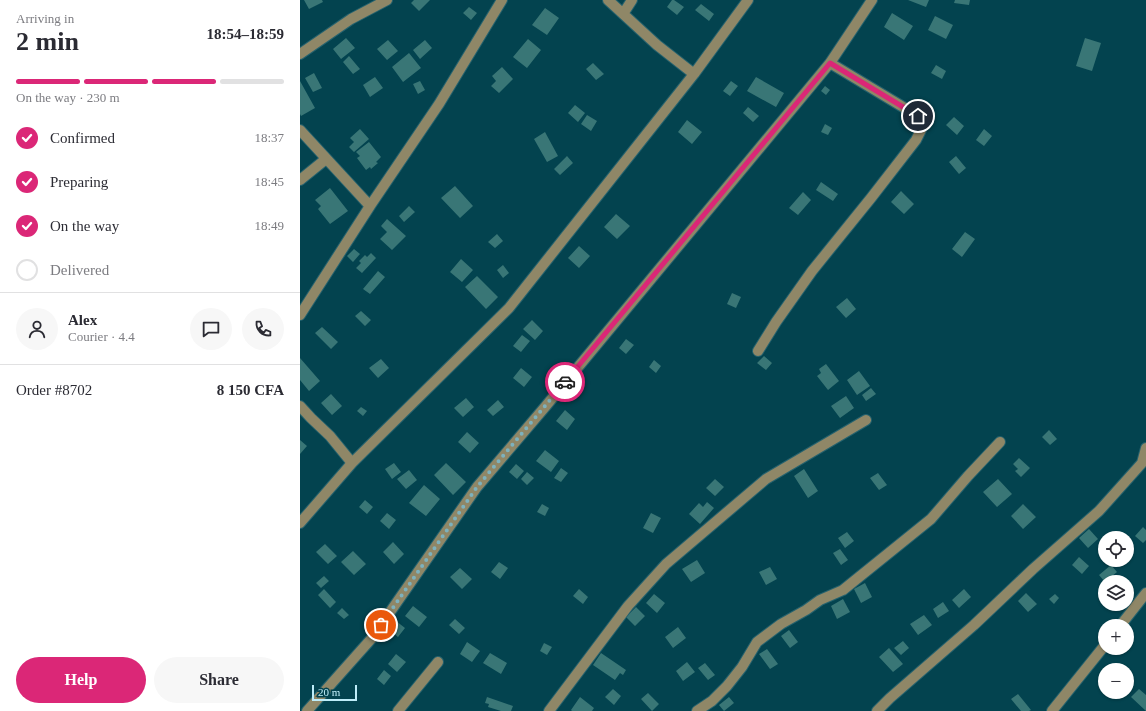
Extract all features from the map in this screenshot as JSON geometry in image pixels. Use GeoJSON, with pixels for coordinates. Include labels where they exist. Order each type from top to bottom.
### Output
{"type":"FeatureCollection","features":[{"type":"Feature","properties":{"kind":"street"},"geometry":{"type":"LineString","coordinates":[[300,54],[351,20],[387,0]]}},
{"type":"Feature","properties":{"kind":"street"},"geometry":{"type":"LineString","coordinates":[[300,315],[370,206],[439,104],[502,0]]}},
{"type":"Feature","properties":{"kind":"street"},"geometry":{"type":"LineString","coordinates":[[608,0],[658,45],[694,74]]}},
{"type":"Feature","properties":{"kind":"street"},"geometry":{"type":"LineString","coordinates":[[623,14],[632,0]]}},
{"type":"Feature","properties":{"kind":"street"},"geometry":{"type":"LineString","coordinates":[[300,523],[352,463],[509,308],[694,74],[748,0]]}},
{"type":"Feature","properties":{"kind":"street"},"geometry":{"type":"LineString","coordinates":[[306,711],[372,638],[477,487],[830,63],[872,0]]}},
{"type":"Feature","properties":{"kind":"street"},"geometry":{"type":"LineString","coordinates":[[758,351],[776,322],[812,271],[916,140],[923,124],[918,116],[830,63]]}},
{"type":"Feature","properties":{"kind":"street"},"geometry":{"type":"LineString","coordinates":[[300,130],[370,206]]}},
{"type":"Feature","properties":{"kind":"street"},"geometry":{"type":"LineString","coordinates":[[300,180],[326,159]]}},
{"type":"Feature","properties":{"kind":"street"},"geometry":{"type":"LineString","coordinates":[[300,406],[330,436],[352,463]]}},
{"type":"Feature","properties":{"kind":"street"},"geometry":{"type":"LineString","coordinates":[[549,711],[628,606],[666,564],[766,479],[866,420]]}},
{"type":"Feature","properties":{"kind":"street"},"geometry":{"type":"LineString","coordinates":[[697,711],[712,701],[727,686],[742,667],[757,642],[781,624],[820,600],[842,590],[931,519],[1000,442]]}},
{"type":"Feature","properties":{"kind":"street"},"geometry":{"type":"LineString","coordinates":[[877,711],[1099,511],[1142,463],[1146,448]]}},
{"type":"Feature","properties":{"kind":"street"},"geometry":{"type":"LineString","coordinates":[[1126,619],[1146,593]]}},
{"type":"Feature","properties":{"kind":"street"},"geometry":{"type":"LineString","coordinates":[[1052,711],[1098,654]]}},
{"type":"Feature","properties":{"kind":"street"},"geometry":{"type":"LineString","coordinates":[[398,711],[438,662]]}},
{"type":"Feature","properties":{"kind":"building"},"geometry":{"type":"Polygon","coordinates":[[[304,0],[322,0],[323,2],[309,9],[304,0]]]}},
{"type":"Feature","properties":{"kind":"building"},"geometry":{"type":"Polygon","coordinates":[[[414,0],[430,0],[419,11],[411,3],[414,0]]]}},
{"type":"Feature","properties":{"kind":"building"},"geometry":{"type":"Polygon","coordinates":[[[672,0],[684,7],[677,15],[667,7],[672,0]]]}},
{"type":"Feature","properties":{"kind":"building"},"geometry":{"type":"Polygon","coordinates":[[[908,0],[929,0],[926,7],[908,0]]]}},
{"type":"Feature","properties":{"kind":"building"},"geometry":{"type":"Polygon","coordinates":[[[955,0],[970,0],[969,5],[954,3],[955,0]]]}},
{"type":"Feature","properties":{"kind":"building"},"geometry":{"type":"Polygon","coordinates":[[[701,4],[714,14],[709,21],[695,10],[701,4]]]}},
{"type":"Feature","properties":{"kind":"building"},"geometry":{"type":"Polygon","coordinates":[[[469,7],[477,13],[471,20],[463,13],[469,7]]]}},
{"type":"Feature","properties":{"kind":"building"},"geometry":{"type":"Polygon","coordinates":[[[545,8],[559,18],[547,35],[532,25],[545,8]]]}},
{"type":"Feature","properties":{"kind":"building"},"geometry":{"type":"Polygon","coordinates":[[[892,13],[913,26],[904,40],[884,27],[892,13]]]}},
{"type":"Feature","properties":{"kind":"building"},"geometry":{"type":"Polygon","coordinates":[[[935,16],[953,25],[946,39],[928,30],[935,16]]]}},
{"type":"Feature","properties":{"kind":"building"},"geometry":{"type":"Polygon","coordinates":[[[346,38],[355,48],[341,59],[333,49],[346,38]]]}},
{"type":"Feature","properties":{"kind":"building"},"geometry":{"type":"Polygon","coordinates":[[[1085,38],[1101,43],[1092,71],[1076,66],[1085,38]]]}},
{"type":"Feature","properties":{"kind":"building"},"geometry":{"type":"Polygon","coordinates":[[[528,39],[541,50],[527,68],[513,57],[528,39]]]}},
{"type":"Feature","properties":{"kind":"building"},"geometry":{"type":"Polygon","coordinates":[[[388,40],[398,51],[387,60],[377,49],[388,40]]]}},
{"type":"Feature","properties":{"kind":"building"},"geometry":{"type":"Polygon","coordinates":[[[425,40],[432,48],[420,59],[413,50],[425,40]]]}},
{"type":"Feature","properties":{"kind":"building"},"geometry":{"type":"Polygon","coordinates":[[[409,53],[421,68],[403,82],[392,67],[409,53]]]}},
{"type":"Feature","properties":{"kind":"building"},"geometry":{"type":"Polygon","coordinates":[[[349,56],[360,69],[353,74],[343,62],[349,56]]]}},
{"type":"Feature","properties":{"kind":"building"},"geometry":{"type":"Polygon","coordinates":[[[593,63],[604,74],[596,80],[586,69],[593,63]]]}},
{"type":"Feature","properties":{"kind":"building"},"geometry":{"type":"Polygon","coordinates":[[[936,65],[946,71],[942,79],[931,73],[936,65]]]}},
{"type":"Feature","properties":{"kind":"building"},"geometry":{"type":"Polygon","coordinates":[[[502,67],[513,79],[499,93],[491,86],[496,81],[492,76],[502,67]]]}},
{"type":"Feature","properties":{"kind":"building"},"geometry":{"type":"Polygon","coordinates":[[[314,73],[322,88],[313,92],[305,78],[314,73]]]}},
{"type":"Feature","properties":{"kind":"building"},"geometry":{"type":"Polygon","coordinates":[[[375,77],[383,88],[370,97],[363,85],[375,77]]]}},
{"type":"Feature","properties":{"kind":"building"},"geometry":{"type":"Polygon","coordinates":[[[756,77],[784,93],[776,107],[747,91],[756,77]]]}},
{"type":"Feature","properties":{"kind":"building"},"geometry":{"type":"Polygon","coordinates":[[[300,81],[315,108],[301,116],[300,114],[300,81]]]}},
{"type":"Feature","properties":{"kind":"building"},"geometry":{"type":"Polygon","coordinates":[[[420,81],[425,90],[418,94],[413,84],[420,81]]]}},
{"type":"Feature","properties":{"kind":"building"},"geometry":{"type":"Polygon","coordinates":[[[731,81],[738,86],[730,96],[723,91],[731,81]]]}},
{"type":"Feature","properties":{"kind":"building"},"geometry":{"type":"Polygon","coordinates":[[[825,86],[830,90],[826,95],[821,91],[825,86]]]}},
{"type":"Feature","properties":{"kind":"building"},"geometry":{"type":"Polygon","coordinates":[[[575,105],[585,113],[578,122],[568,113],[575,105]]]}},
{"type":"Feature","properties":{"kind":"building"},"geometry":{"type":"Polygon","coordinates":[[[748,107],[759,116],[753,122],[743,113],[748,107]]]}},
{"type":"Feature","properties":{"kind":"building"},"geometry":{"type":"Polygon","coordinates":[[[587,115],[597,121],[591,131],[581,124],[587,115]]]}},
{"type":"Feature","properties":{"kind":"building"},"geometry":{"type":"Polygon","coordinates":[[[954,117],[964,126],[957,135],[946,125],[954,117]]]}},
{"type":"Feature","properties":{"kind":"building"},"geometry":{"type":"Polygon","coordinates":[[[687,120],[702,132],[692,144],[678,132],[687,120]]]}},
{"type":"Feature","properties":{"kind":"building"},"geometry":{"type":"Polygon","coordinates":[[[825,124],[832,128],[828,135],[821,132],[825,124]]]}},
{"type":"Feature","properties":{"kind":"building"},"geometry":{"type":"Polygon","coordinates":[[[360,129],[369,139],[354,152],[349,147],[354,142],[350,138],[360,129]]]}},
{"type":"Feature","properties":{"kind":"building"},"geometry":{"type":"Polygon","coordinates":[[[984,129],[992,136],[984,146],[976,140],[984,129]]]}},
{"type":"Feature","properties":{"kind":"building"},"geometry":{"type":"Polygon","coordinates":[[[545,132],[558,156],[547,162],[534,139],[545,132]]]}},
{"type":"Feature","properties":{"kind":"building"},"geometry":{"type":"Polygon","coordinates":[[[369,142],[381,157],[376,162],[378,163],[371,169],[370,167],[366,170],[357,158],[360,156],[356,152],[369,142]]]}},
{"type":"Feature","properties":{"kind":"building"},"geometry":{"type":"Polygon","coordinates":[[[567,156],[573,163],[560,175],[554,169],[567,156]]]}},
{"type":"Feature","properties":{"kind":"building"},"geometry":{"type":"Polygon","coordinates":[[[956,156],[966,168],[959,174],[949,162],[956,156]]]}},
{"type":"Feature","properties":{"kind":"building"},"geometry":{"type":"Polygon","coordinates":[[[821,182],[838,194],[833,201],[816,190],[821,182]]]}},
{"type":"Feature","properties":{"kind":"building"},"geometry":{"type":"Polygon","coordinates":[[[455,186],[473,206],[460,218],[441,198],[455,186]]]}},
{"type":"Feature","properties":{"kind":"building"},"geometry":{"type":"Polygon","coordinates":[[[330,188],[348,211],[330,224],[318,209],[321,206],[315,200],[330,188]]]}},
{"type":"Feature","properties":{"kind":"building"},"geometry":{"type":"Polygon","coordinates":[[[901,191],[914,204],[904,214],[891,202],[901,191]]]}},
{"type":"Feature","properties":{"kind":"building"},"geometry":{"type":"Polygon","coordinates":[[[803,192],[811,200],[798,215],[789,208],[803,192]]]}},
{"type":"Feature","properties":{"kind":"building"},"geometry":{"type":"Polygon","coordinates":[[[409,206],[415,212],[404,222],[399,216],[409,206]]]}},
{"type":"Feature","properties":{"kind":"building"},"geometry":{"type":"Polygon","coordinates":[[[616,214],[630,226],[617,239],[604,227],[616,214]]]}},
{"type":"Feature","properties":{"kind":"building"},"geometry":{"type":"Polygon","coordinates":[[[387,219],[406,236],[392,250],[380,239],[387,232],[381,226],[387,219]]]}},
{"type":"Feature","properties":{"kind":"building"},"geometry":{"type":"Polygon","coordinates":[[[965,232],[975,239],[962,257],[952,249],[965,232]]]}},
{"type":"Feature","properties":{"kind":"building"},"geometry":{"type":"Polygon","coordinates":[[[497,234],[503,241],[495,248],[488,242],[497,234]]]}},
{"type":"Feature","properties":{"kind":"building"},"geometry":{"type":"Polygon","coordinates":[[[579,246],[590,256],[579,268],[568,258],[579,246]]]}},
{"type":"Feature","properties":{"kind":"building"},"geometry":{"type":"Polygon","coordinates":[[[354,249],[360,254],[353,262],[347,256],[354,249]]]}},
{"type":"Feature","properties":{"kind":"building"},"geometry":{"type":"Polygon","coordinates":[[[371,253],[376,258],[362,273],[356,268],[361,263],[359,261],[365,255],[367,257],[371,253]]]}},
{"type":"Feature","properties":{"kind":"building"},"geometry":{"type":"Polygon","coordinates":[[[461,259],[473,270],[462,282],[450,272],[461,259]]]}},
{"type":"Feature","properties":{"kind":"building"},"geometry":{"type":"Polygon","coordinates":[[[503,265],[509,273],[503,278],[497,270],[503,265]]]}},
{"type":"Feature","properties":{"kind":"building"},"geometry":{"type":"Polygon","coordinates":[[[378,271],[385,277],[370,294],[363,289],[378,271]]]}},
{"type":"Feature","properties":{"kind":"building"},"geometry":{"type":"Polygon","coordinates":[[[477,276],[498,297],[486,309],[465,287],[477,276]]]}},
{"type":"Feature","properties":{"kind":"building"},"geometry":{"type":"Polygon","coordinates":[[[732,293],[741,297],[736,308],[727,304],[732,293]]]}},
{"type":"Feature","properties":{"kind":"building"},"geometry":{"type":"Polygon","coordinates":[[[847,298],[856,309],[846,318],[836,307],[847,298]]]}},
{"type":"Feature","properties":{"kind":"building"},"geometry":{"type":"Polygon","coordinates":[[[361,311],[371,320],[365,326],[355,316],[361,311]]]}},
{"type":"Feature","properties":{"kind":"building"},"geometry":{"type":"Polygon","coordinates":[[[532,320],[543,331],[535,340],[523,329],[532,320]]]}},
{"type":"Feature","properties":{"kind":"building"},"geometry":{"type":"Polygon","coordinates":[[[322,327],[338,342],[331,349],[315,333],[322,327]]]}},
{"type":"Feature","properties":{"kind":"building"},"geometry":{"type":"Polygon","coordinates":[[[522,335],[530,341],[521,352],[513,346],[522,335]]]}},
{"type":"Feature","properties":{"kind":"building"},"geometry":{"type":"Polygon","coordinates":[[[626,339],[634,345],[626,354],[619,348],[626,339]]]}},
{"type":"Feature","properties":{"kind":"building"},"geometry":{"type":"Polygon","coordinates":[[[764,356],[772,363],[766,370],[757,363],[764,356]]]}},
{"type":"Feature","properties":{"kind":"building"},"geometry":{"type":"Polygon","coordinates":[[[300,358],[320,381],[309,391],[300,380],[300,358]]]}},
{"type":"Feature","properties":{"kind":"building"},"geometry":{"type":"Polygon","coordinates":[[[381,359],[389,368],[378,378],[369,368],[381,359]]]}},
{"type":"Feature","properties":{"kind":"building"},"geometry":{"type":"Polygon","coordinates":[[[654,360],[661,366],[656,373],[649,367],[654,360]]]}},
{"type":"Feature","properties":{"kind":"building"},"geometry":{"type":"Polygon","coordinates":[[[826,364],[839,381],[828,390],[817,376],[821,373],[819,369],[826,364]]]}},
{"type":"Feature","properties":{"kind":"building"},"geometry":{"type":"Polygon","coordinates":[[[521,368],[532,377],[524,387],[513,378],[521,368]]]}},
{"type":"Feature","properties":{"kind":"building"},"geometry":{"type":"Polygon","coordinates":[[[859,371],[870,386],[857,395],[847,380],[859,371]]]}},
{"type":"Feature","properties":{"kind":"building"},"geometry":{"type":"Polygon","coordinates":[[[871,388],[876,394],[866,401],[862,395],[871,388]]]}},
{"type":"Feature","properties":{"kind":"building"},"geometry":{"type":"Polygon","coordinates":[[[331,394],[342,406],[332,415],[321,403],[331,394]]]}},
{"type":"Feature","properties":{"kind":"building"},"geometry":{"type":"Polygon","coordinates":[[[846,396],[854,408],[840,418],[831,406],[846,396]]]}},
{"type":"Feature","properties":{"kind":"building"},"geometry":{"type":"Polygon","coordinates":[[[466,398],[474,407],[463,417],[454,408],[466,398]]]}},
{"type":"Feature","properties":{"kind":"building"},"geometry":{"type":"Polygon","coordinates":[[[498,400],[504,407],[493,416],[487,410],[498,400]]]}},
{"type":"Feature","properties":{"kind":"building"},"geometry":{"type":"Polygon","coordinates":[[[361,407],[367,411],[363,416],[357,411],[361,407]]]}},
{"type":"Feature","properties":{"kind":"building"},"geometry":{"type":"Polygon","coordinates":[[[565,410],[575,419],[567,430],[556,421],[565,410]]]}},
{"type":"Feature","properties":{"kind":"building"},"geometry":{"type":"Polygon","coordinates":[[[1049,430],[1057,439],[1050,445],[1042,437],[1049,430]]]}},
{"type":"Feature","properties":{"kind":"building"},"geometry":{"type":"Polygon","coordinates":[[[467,432],[479,443],[470,453],[458,442],[467,432]]]}},
{"type":"Feature","properties":{"kind":"building"},"geometry":{"type":"Polygon","coordinates":[[[300,440],[307,446],[300,454],[300,440]]]}},
{"type":"Feature","properties":{"kind":"building"},"geometry":{"type":"Polygon","coordinates":[[[545,450],[559,461],[551,472],[536,461],[545,450]]]}},
{"type":"Feature","properties":{"kind":"building"},"geometry":{"type":"Polygon","coordinates":[[[1019,458],[1030,468],[1021,477],[1015,471],[1018,469],[1013,464],[1019,458]]]}},
{"type":"Feature","properties":{"kind":"building"},"geometry":{"type":"Polygon","coordinates":[[[394,463],[401,472],[392,479],[385,469],[394,463]]]}},
{"type":"Feature","properties":{"kind":"building"},"geometry":{"type":"Polygon","coordinates":[[[446,463],[466,482],[453,495],[434,475],[446,463]]]}},
{"type":"Feature","properties":{"kind":"building"},"geometry":{"type":"Polygon","coordinates":[[[516,464],[524,471],[517,479],[509,472],[516,464]]]}},
{"type":"Feature","properties":{"kind":"building"},"geometry":{"type":"Polygon","coordinates":[[[561,468],[568,473],[561,482],[554,478],[561,468]]]}},
{"type":"Feature","properties":{"kind":"building"},"geometry":{"type":"Polygon","coordinates":[[[804,469],[818,491],[808,498],[794,476],[804,469]]]}},
{"type":"Feature","properties":{"kind":"building"},"geometry":{"type":"Polygon","coordinates":[[[409,470],[417,480],[406,489],[397,479],[409,470]]]}},
{"type":"Feature","properties":{"kind":"building"},"geometry":{"type":"Polygon","coordinates":[[[527,472],[534,478],[527,485],[521,479],[527,472]]]}},
{"type":"Feature","properties":{"kind":"building"},"geometry":{"type":"Polygon","coordinates":[[[878,473],[887,485],[879,490],[870,478],[878,473]]]}},
{"type":"Feature","properties":{"kind":"building"},"geometry":{"type":"Polygon","coordinates":[[[715,479],[724,487],[715,496],[706,488],[715,479]]]}},
{"type":"Feature","properties":{"kind":"building"},"geometry":{"type":"Polygon","coordinates":[[[998,479],[1012,494],[997,507],[983,492],[998,479]]]}},
{"type":"Feature","properties":{"kind":"building"},"geometry":{"type":"Polygon","coordinates":[[[424,485],[440,499],[426,516],[409,503],[424,485]]]}},
{"type":"Feature","properties":{"kind":"building"},"geometry":{"type":"Polygon","coordinates":[[[365,500],[373,507],[367,514],[359,507],[365,500]]]}},
{"type":"Feature","properties":{"kind":"building"},"geometry":{"type":"Polygon","coordinates":[[[707,502],[714,508],[700,524],[689,514],[699,503],[703,507],[707,502]]]}},
{"type":"Feature","properties":{"kind":"building"},"geometry":{"type":"Polygon","coordinates":[[[542,504],[549,508],[545,516],[537,512],[542,504]]]}},
{"type":"Feature","properties":{"kind":"building"},"geometry":{"type":"Polygon","coordinates":[[[1023,504],[1036,517],[1023,529],[1011,516],[1023,504]]]}},
{"type":"Feature","properties":{"kind":"building"},"geometry":{"type":"Polygon","coordinates":[[[387,513],[396,520],[389,529],[380,521],[387,513]]]}},
{"type":"Feature","properties":{"kind":"building"},"geometry":{"type":"Polygon","coordinates":[[[651,513],[661,518],[653,533],[643,528],[651,513]]]}},
{"type":"Feature","properties":{"kind":"building"},"geometry":{"type":"Polygon","coordinates":[[[1143,527],[1146,530],[1146,540],[1143,543],[1135,536],[1143,527]]]}},
{"type":"Feature","properties":{"kind":"building"},"geometry":{"type":"Polygon","coordinates":[[[1089,529],[1098,539],[1088,548],[1079,538],[1089,529]]]}},
{"type":"Feature","properties":{"kind":"building"},"geometry":{"type":"Polygon","coordinates":[[[847,532],[854,541],[845,548],[838,538],[847,532]]]}},
{"type":"Feature","properties":{"kind":"building"},"geometry":{"type":"Polygon","coordinates":[[[393,542],[404,554],[394,564],[383,552],[393,542]]]}},
{"type":"Feature","properties":{"kind":"building"},"geometry":{"type":"Polygon","coordinates":[[[325,544],[337,556],[328,564],[316,552],[325,544]]]}},
{"type":"Feature","properties":{"kind":"building"},"geometry":{"type":"Polygon","coordinates":[[[840,549],[848,560],[841,565],[833,553],[840,549]]]}},
{"type":"Feature","properties":{"kind":"building"},"geometry":{"type":"Polygon","coordinates":[[[353,551],[366,564],[354,575],[341,562],[353,551]]]}},
{"type":"Feature","properties":{"kind":"building"},"geometry":{"type":"Polygon","coordinates":[[[1079,557],[1089,566],[1082,574],[1072,565],[1079,557]]]}},
{"type":"Feature","properties":{"kind":"building"},"geometry":{"type":"Polygon","coordinates":[[[697,560],[705,573],[691,582],[682,569],[697,560]]]}},
{"type":"Feature","properties":{"kind":"building"},"geometry":{"type":"Polygon","coordinates":[[[499,562],[508,568],[500,579],[491,572],[499,562]]]}},
{"type":"Feature","properties":{"kind":"building"},"geometry":{"type":"Polygon","coordinates":[[[770,567],[777,579],[766,585],[759,572],[770,567]]]}},
{"type":"Feature","properties":{"kind":"building"},"geometry":{"type":"Polygon","coordinates":[[[1109,567],[1113,567],[1117,572],[1113,575],[1099,575],[1109,567]]]}},
{"type":"Feature","properties":{"kind":"building"},"geometry":{"type":"Polygon","coordinates":[[[460,568],[472,579],[462,589],[450,577],[460,568]]]}},
{"type":"Feature","properties":{"kind":"building"},"geometry":{"type":"Polygon","coordinates":[[[324,576],[329,581],[321,588],[316,583],[324,576]]]}},
{"type":"Feature","properties":{"kind":"building"},"geometry":{"type":"Polygon","coordinates":[[[865,583],[872,597],[861,603],[854,589],[865,583]]]}},
{"type":"Feature","properties":{"kind":"building"},"geometry":{"type":"Polygon","coordinates":[[[324,589],[336,602],[330,608],[318,595],[324,589]]]}},
{"type":"Feature","properties":{"kind":"building"},"geometry":{"type":"Polygon","coordinates":[[[579,589],[588,597],[583,604],[573,596],[579,589]]]}},
{"type":"Feature","properties":{"kind":"building"},"geometry":{"type":"Polygon","coordinates":[[[964,589],[971,597],[959,608],[952,600],[964,589]]]}},
{"type":"Feature","properties":{"kind":"building"},"geometry":{"type":"Polygon","coordinates":[[[1026,593],[1037,604],[1028,612],[1018,601],[1026,593]]]}},
{"type":"Feature","properties":{"kind":"building"},"geometry":{"type":"Polygon","coordinates":[[[654,594],[665,603],[657,613],[646,603],[654,594]]]}},
{"type":"Feature","properties":{"kind":"building"},"geometry":{"type":"Polygon","coordinates":[[[1055,594],[1059,598],[1054,604],[1049,599],[1055,594]]]}},
{"type":"Feature","properties":{"kind":"building"},"geometry":{"type":"Polygon","coordinates":[[[843,599],[850,612],[837,619],[831,606],[843,599]]]}},
{"type":"Feature","properties":{"kind":"building"},"geometry":{"type":"Polygon","coordinates":[[[943,602],[949,611],[938,618],[933,609],[943,602]]]}},
{"type":"Feature","properties":{"kind":"building"},"geometry":{"type":"Polygon","coordinates":[[[413,606],[427,617],[419,627],[405,616],[413,606]]]}},
{"type":"Feature","properties":{"kind":"building"},"geometry":{"type":"Polygon","coordinates":[[[636,607],[645,616],[635,626],[626,617],[636,607]]]}},
{"type":"Feature","properties":{"kind":"building"},"geometry":{"type":"Polygon","coordinates":[[[342,608],[349,615],[344,619],[337,613],[342,608]]]}},
{"type":"Feature","properties":{"kind":"building"},"geometry":{"type":"Polygon","coordinates":[[[924,615],[932,625],[918,635],[910,624],[924,615]]]}},
{"type":"Feature","properties":{"kind":"building"},"geometry":{"type":"Polygon","coordinates":[[[391,617],[405,628],[398,637],[384,625],[391,617]]]}},
{"type":"Feature","properties":{"kind":"building"},"geometry":{"type":"Polygon","coordinates":[[[455,619],[465,628],[459,634],[449,625],[455,619]]]}},
{"type":"Feature","properties":{"kind":"building"},"geometry":{"type":"Polygon","coordinates":[[[678,627],[686,638],[673,648],[665,637],[678,627]]]}},
{"type":"Feature","properties":{"kind":"building"},"geometry":{"type":"Polygon","coordinates":[[[789,630],[798,642],[790,648],[781,636],[789,630]]]}},
{"type":"Feature","properties":{"kind":"building"},"geometry":{"type":"Polygon","coordinates":[[[903,641],[909,648],[901,655],[894,648],[903,641]]]}},
{"type":"Feature","properties":{"kind":"building"},"geometry":{"type":"Polygon","coordinates":[[[467,642],[480,651],[472,662],[460,654],[467,642]]]}},
{"type":"Feature","properties":{"kind":"building"},"geometry":{"type":"Polygon","coordinates":[[[544,643],[552,647],[547,655],[540,651],[544,643]]]}},
{"type":"Feature","properties":{"kind":"building"},"geometry":{"type":"Polygon","coordinates":[[[889,648],[903,664],[893,672],[879,657],[889,648]]]}},
{"type":"Feature","properties":{"kind":"building"},"geometry":{"type":"Polygon","coordinates":[[[767,649],[778,664],[770,669],[759,654],[767,649]]]}},
{"type":"Feature","properties":{"kind":"building"},"geometry":{"type":"Polygon","coordinates":[[[490,653],[507,663],[501,674],[483,663],[490,653]]]}},
{"type":"Feature","properties":{"kind":"building"},"geometry":{"type":"Polygon","coordinates":[[[601,653],[626,670],[623,675],[620,673],[615,680],[593,665],[601,653]]]}},
{"type":"Feature","properties":{"kind":"building"},"geometry":{"type":"Polygon","coordinates":[[[396,654],[406,662],[397,672],[388,664],[396,654]]]}},
{"type":"Feature","properties":{"kind":"building"},"geometry":{"type":"Polygon","coordinates":[[[687,662],[695,672],[683,681],[676,671],[687,662]]]}},
{"type":"Feature","properties":{"kind":"building"},"geometry":{"type":"Polygon","coordinates":[[[705,663],[715,675],[708,680],[698,668],[705,663]]]}},
{"type":"Feature","properties":{"kind":"building"},"geometry":{"type":"Polygon","coordinates":[[[384,670],[391,676],[384,685],[377,679],[384,670]]]}},
{"type":"Feature","properties":{"kind":"building"},"geometry":{"type":"Polygon","coordinates":[[[613,689],[621,696],[614,705],[605,697],[613,689]]]}},
{"type":"Feature","properties":{"kind":"building"},"geometry":{"type":"Polygon","coordinates":[[[1139,689],[1146,695],[1146,711],[1133,699],[1134,694],[1139,689]]]}},
{"type":"Feature","properties":{"kind":"building"},"geometry":{"type":"Polygon","coordinates":[[[648,693],[659,704],[652,711],[641,699],[648,693]]]}},
{"type":"Feature","properties":{"kind":"building"},"geometry":{"type":"Polygon","coordinates":[[[1018,694],[1031,710],[1021,711],[1011,699],[1018,694]]]}},
{"type":"Feature","properties":{"kind":"building"},"geometry":{"type":"Polygon","coordinates":[[[487,697],[513,706],[511,711],[501,711],[488,707],[489,704],[485,703],[487,697]]]}},
{"type":"Feature","properties":{"kind":"building"},"geometry":{"type":"Polygon","coordinates":[[[580,697],[594,708],[592,711],[571,710],[580,697]]]}},
{"type":"Feature","properties":{"kind":"building"},"geometry":{"type":"Polygon","coordinates":[[[729,697],[734,703],[724,711],[719,705],[729,697]]]}},
{"type":"Feature","properties":{"kind":"way so far"},"geometry":{"type":"LineString","coordinates":[[381,625],[477,487],[565,382]]}},
{"type":"Feature","properties":{"kind":"route"},"geometry":{"type":"LineString","coordinates":[[565,382],[830,63],[918,116]]}}]}
